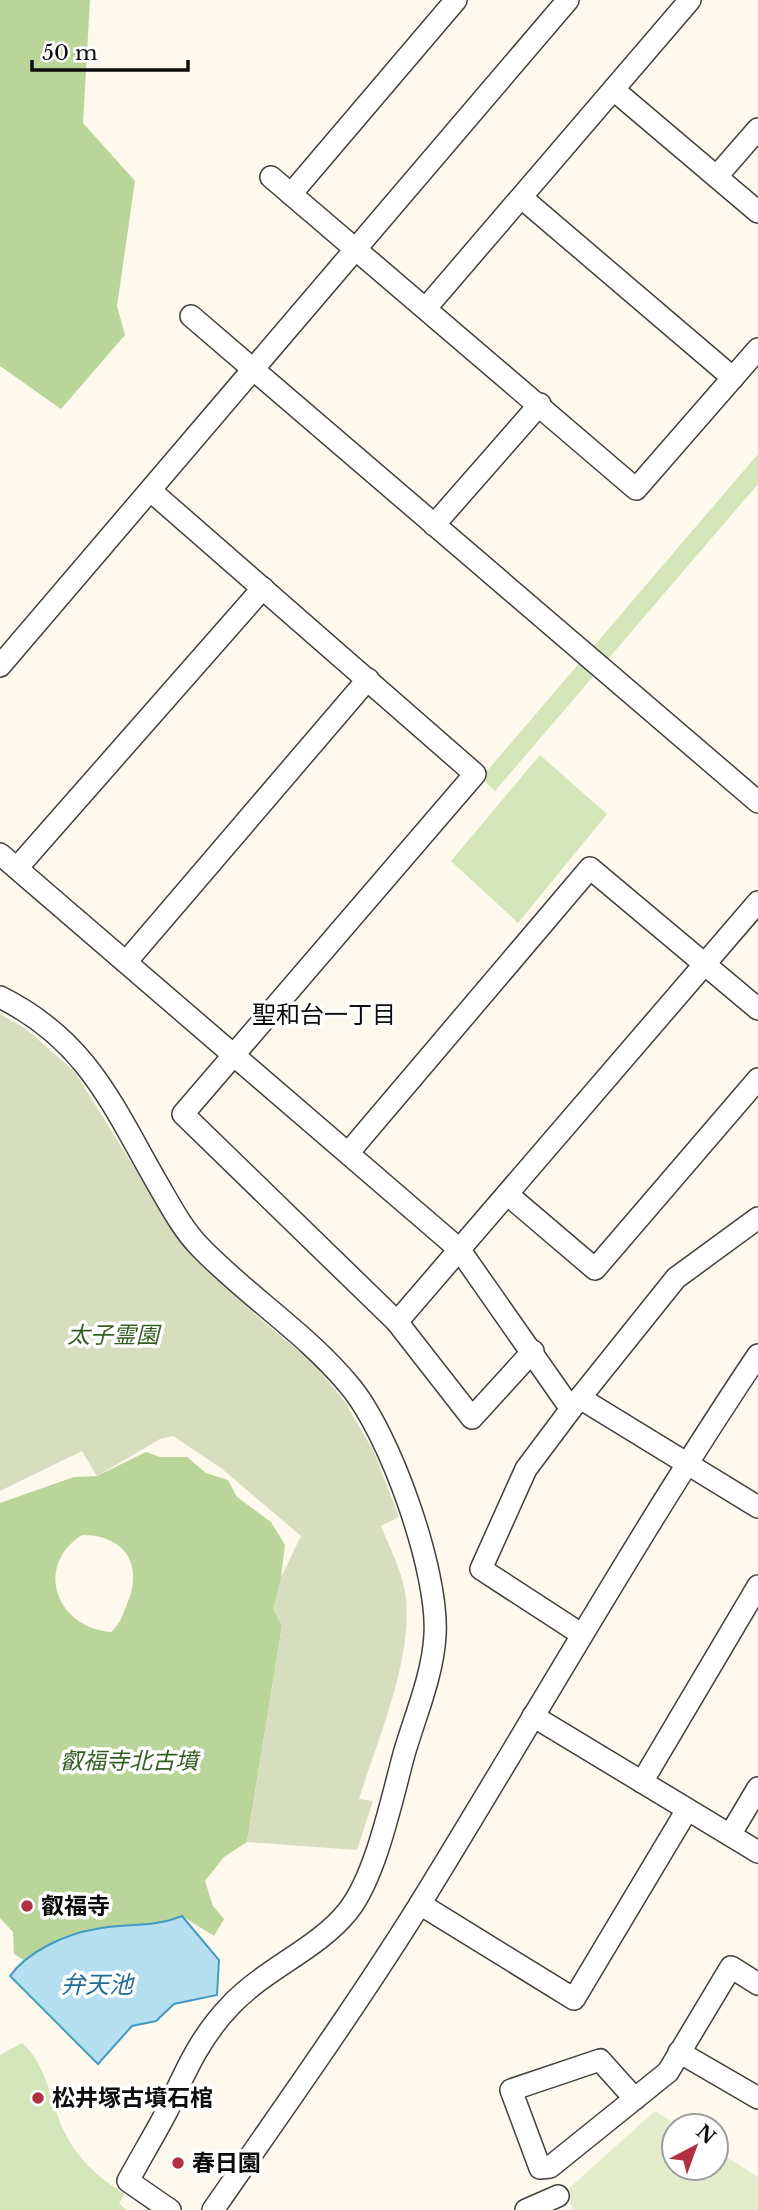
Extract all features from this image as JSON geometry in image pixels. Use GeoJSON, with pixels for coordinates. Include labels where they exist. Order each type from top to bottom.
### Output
{"type":"FeatureCollection","features":[{"type":"Feature","properties":{"kind":"street"},"geometry":{"type":"LineString","coordinates":[[291,194],[456,0]]}},
{"type":"Feature","properties":{"kind":"street"},"geometry":{"type":"LineString","coordinates":[[0,666],[568,0]]}},
{"type":"Feature","properties":{"kind":"street"},"geometry":{"type":"LineString","coordinates":[[426,308],[690,0]]}},
{"type":"Feature","properties":{"kind":"street"},"geometry":{"type":"LineString","coordinates":[[614,90],[758,212]]}},
{"type":"Feature","properties":{"kind":"street"},"geometry":{"type":"LineString","coordinates":[[718,176],[758,129]]}},
{"type":"Feature","properties":{"kind":"street"},"geometry":{"type":"LineString","coordinates":[[271,177],[540,404],[636,489],[758,349]]}},
{"type":"Feature","properties":{"kind":"street"},"geometry":{"type":"LineString","coordinates":[[522,198],[733,378]]}},
{"type":"Feature","properties":{"kind":"street"},"geometry":{"type":"LineString","coordinates":[[191,316],[758,802]]}},
{"type":"Feature","properties":{"kind":"street"},"geometry":{"type":"LineString","coordinates":[[434,526],[540,404]]}},
{"type":"Feature","properties":{"kind":"street"},"geometry":{"type":"LineString","coordinates":[[151,491],[475,774],[184,1114],[397,1322],[472,1418],[533,1351]]}},
{"type":"Feature","properties":{"kind":"street"},"geometry":{"type":"LineString","coordinates":[[17,868],[263,588]]}},
{"type":"Feature","properties":{"kind":"street"},"geometry":{"type":"LineString","coordinates":[[126,962],[368,679]]}},
{"type":"Feature","properties":{"kind":"street"},"geometry":{"type":"LineString","coordinates":[[0,854],[459,1249],[533,1351],[575,1403],[758,1507]]}},
{"type":"Feature","properties":{"kind":"street"},"geometry":{"type":"LineString","coordinates":[[349,1152],[590,868],[758,1009]]}},
{"type":"Feature","properties":{"kind":"street"},"geometry":{"type":"LineString","coordinates":[[397,1322],[758,902]]}},
{"type":"Feature","properties":{"kind":"street"},"geometry":{"type":"LineString","coordinates":[[0,997],[47,1023],[97,1077],[195,1243],[236,1284],[309,1343],[350,1385],[373,1418],[393,1467],[417,1535],[435,1605],[434,1651],[362,1891],[333,1928],[263,1976],[217,2020],[187,2063],[166,2111],[128,2180],[170,2210]]}},
{"type":"Feature","properties":{"kind":"street"},"geometry":{"type":"LineString","coordinates":[[507,1194],[595,1269],[758,1079]]}},
{"type":"Feature","properties":{"kind":"street"},"geometry":{"type":"LineString","coordinates":[[582,1634],[481,1569],[526,1469],[575,1403],[676,1278],[758,1218]]}},
{"type":"Feature","properties":{"kind":"street"},"geometry":{"type":"LineString","coordinates":[[212,2210],[345,2019],[420,1904],[685,1464],[758,1355]]}},
{"type":"Feature","properties":{"kind":"street"},"geometry":{"type":"LineString","coordinates":[[642,1782],[758,1586]]}},
{"type":"Feature","properties":{"kind":"street"},"geometry":{"type":"LineString","coordinates":[[533,1716],[758,1852]]}},
{"type":"Feature","properties":{"kind":"street"},"geometry":{"type":"LineString","coordinates":[[730,1835],[758,1788]]}},
{"type":"Feature","properties":{"kind":"street"},"geometry":{"type":"LineString","coordinates":[[420,1904],[574,1999],[687,1810]]}},
{"type":"Feature","properties":{"kind":"street"},"geometry":{"type":"LineString","coordinates":[[635,2099],[600,2060],[511,2090],[540,2168],[550,2167],[635,2099],[668,2072],[731,1967],[758,1984]]}},
{"type":"Feature","properties":{"kind":"street"},"geometry":{"type":"LineString","coordinates":[[679,2052],[758,2098]]}},
{"type":"Feature","properties":{"kind":"street"},"geometry":{"type":"LineString","coordinates":[[526,2210],[558,2196]]}},
{"type":"Feature","properties":{"kind":"green space"},"geometry":{"type":"Polygon","coordinates":[[[0,0],[90,0],[83,123],[135,181],[117,306],[125,335],[61,409],[0,366],[0,0]]]}},
{"type":"Feature","properties":{"kind":"green space"},"geometry":{"type":"Polygon","coordinates":[[[758,454],[758,484],[495,791],[481,778],[758,454]]]}},
{"type":"Feature","properties":{"kind":"green space"},"geometry":{"type":"Polygon","coordinates":[[[540,755],[607,814],[518,923],[451,861],[540,755]]]}},
{"type":"Feature","properties":{"kind":"green space","name":"太子霊園"},"geometry":{"type":"Polygon","coordinates":[[[0,1014],[25,1028],[75,1072],[181,1243],[257,1316],[315,1365],[345,1402],[374,1452],[399,1517],[381,1526],[403,1583],[407,1616],[405,1642],[393,1696],[359,1799],[373,1801],[357,1850],[247,1842],[282,1626],[273,1609],[281,1577],[301,1536],[221,1468],[173,1436],[160,1439],[97,1476],[82,1451],[0,1491],[0,1014]]]}},
{"type":"Feature","properties":{"kind":"green space","name":"叡福寺北古墳"},"geometry":{"type":"Polygon","coordinates":[[[146,1452],[160,1457],[187,1457],[206,1473],[228,1480],[237,1497],[271,1522],[285,1545],[281,1577],[282,1626],[247,1842],[224,1857],[205,1881],[213,1906],[224,1919],[214,1936],[182,1916],[143,1927],[95,1929],[24,1960],[14,1954],[13,1932],[0,1918],[0,1503],[74,1477],[97,1476],[146,1452]],[[82,1535],[67,1548],[58,1563],[55,1579],[65,1608],[77,1620],[92,1628],[111,1632],[121,1619],[132,1590],[132,1565],[120,1547],[97,1536],[82,1535]]]}},
{"type":"Feature","properties":{"kind":"green space"},"geometry":{"type":"Polygon","coordinates":[[[22,2043],[41,2069],[60,2122],[72,2145],[86,2164],[125,2194],[119,2203],[126,2210],[0,2210],[0,2055],[22,2043]]]}},
{"type":"Feature","properties":{"kind":"green space"},"geometry":{"type":"Polygon","coordinates":[[[655,2111],[660,2114],[660,2182],[730,2182],[730,2159],[758,2177],[758,2210],[573,2210],[566,2191],[655,2111]]]}},
{"type":"Feature","properties":{"kind":"water","name":"弁天池"},"geometry":{"type":"Polygon","coordinates":[[[182,1916],[219,1960],[217,1995],[174,2004],[156,2021],[132,2026],[98,2064],[10,1976],[37,1951],[72,1935],[107,1927],[150,1924],[182,1916]]]}},
{"type":"Feature","properties":{"kind":"place","name":"叡福寺"},"geometry":{"type":"Point","coordinates":[27,1906]}},
{"type":"Feature","properties":{"kind":"place","name":"松井塚古墳石棺"},"geometry":{"type":"Point","coordinates":[38,2098]}},
{"type":"Feature","properties":{"kind":"place","name":"春日園"},"geometry":{"type":"Point","coordinates":[178,2163]}},
{"type":"Feature","properties":{"kind":"district","name":"聖和台一丁目"},"geometry":{"type":"Point","coordinates":[324,1015]}}]}
